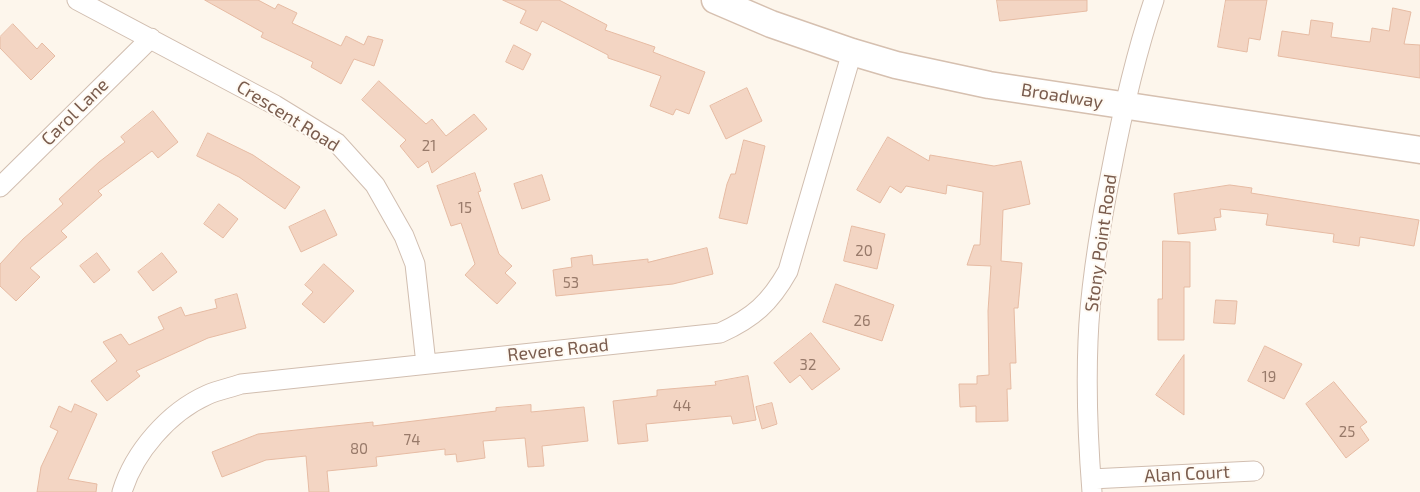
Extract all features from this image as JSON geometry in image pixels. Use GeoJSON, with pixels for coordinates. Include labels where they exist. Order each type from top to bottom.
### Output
{"type":"FeatureCollection","features":[{"type":"Feature","properties":{"kind":"street","name":"Crescent Road"},"geometry":{"type":"LineString","coordinates":[[77,0],[275,104],[337,143],[374,185],[404,236],[414,264],[426,364]]}},
{"type":"Feature","properties":{"kind":"street","name":"Broadway"},"geometry":{"type":"LineString","coordinates":[[715,0],[771,24],[852,52],[896,65],[989,85],[1420,150]]}},
{"type":"Feature","properties":{"kind":"street","name":"Stony Point Road"},"geometry":{"type":"LineString","coordinates":[[1091,485],[1087,421],[1088,339],[1104,206],[1124,105],[1154,0]]}},
{"type":"Feature","properties":{"kind":"street","name":"Carol Lane"},"geometry":{"type":"LineString","coordinates":[[0,186],[150,38]]}},
{"type":"Feature","properties":{"kind":"street","name":"Revere Road"},"geometry":{"type":"LineString","coordinates":[[122,492],[137,460],[153,437],[176,414],[207,395],[241,384],[720,333],[741,324],[760,310],[775,293],[788,271],[852,52]]}},
{"type":"Feature","properties":{"kind":"street","name":"Alan Court"},"geometry":{"type":"LineString","coordinates":[[1091,485],[1254,471]]}},
{"type":"Feature","properties":{"kind":"building"},"geometry":{"type":"Polygon","coordinates":[[[205,0],[258,0],[275,9],[278,4],[297,13],[292,23],[341,46],[346,36],[364,45],[368,36],[383,40],[374,66],[354,59],[341,84],[311,67],[313,62],[261,37],[263,33],[205,0]]]}},
{"type":"Feature","properties":{"kind":"building"},"geometry":{"type":"Polygon","coordinates":[[[503,0],[559,0],[607,25],[605,30],[655,47],[653,52],[705,72],[689,114],[676,109],[673,115],[650,106],[661,76],[608,58],[608,55],[542,21],[537,31],[520,23],[526,11],[503,0]]]}},
{"type":"Feature","properties":{"kind":"building"},"geometry":{"type":"Polygon","coordinates":[[[997,0],[1087,0],[1087,11],[1000,21],[997,0]]]}},
{"type":"Feature","properties":{"kind":"building"},"geometry":{"type":"Polygon","coordinates":[[[1226,0],[1267,0],[1260,40],[1249,38],[1247,52],[1218,47],[1226,0]]]}},
{"type":"Feature","properties":{"kind":"building"},"geometry":{"type":"Polygon","coordinates":[[[1393,8],[1411,12],[1404,44],[1420,45],[1420,78],[1278,56],[1282,31],[1309,35],[1311,20],[1333,23],[1331,37],[1370,42],[1372,28],[1389,31],[1393,8]]]}},
{"type":"Feature","properties":{"kind":"building"},"geometry":{"type":"Polygon","coordinates":[[[13,24],[37,49],[42,43],[55,56],[31,80],[0,48],[0,37],[13,24]]]}},
{"type":"Feature","properties":{"kind":"building"},"geometry":{"type":"Polygon","coordinates":[[[514,45],[531,54],[523,70],[506,62],[514,45]]]}},
{"type":"Feature","properties":{"kind":"building"},"geometry":{"type":"Polygon","coordinates":[[[379,81],[426,124],[432,119],[446,136],[474,114],[487,129],[432,173],[428,161],[418,168],[400,146],[406,140],[362,100],[379,81]]]}},
{"type":"Feature","properties":{"kind":"building"},"geometry":{"type":"Polygon","coordinates":[[[747,88],[762,121],[726,139],[710,106],[747,88]]]}},
{"type":"Feature","properties":{"kind":"building"},"geometry":{"type":"Polygon","coordinates":[[[153,111],[178,142],[158,158],[152,151],[98,191],[102,195],[61,231],[67,237],[30,268],[40,277],[16,301],[0,286],[0,264],[23,239],[63,204],[59,199],[99,162],[125,142],[121,137],[153,111]]]}},
{"type":"Feature","properties":{"kind":"building"},"geometry":{"type":"Polygon","coordinates":[[[208,133],[253,155],[300,187],[285,209],[239,177],[197,156],[208,133]]]}},
{"type":"Feature","properties":{"kind":"building"},"geometry":{"type":"Polygon","coordinates":[[[888,137],[929,161],[930,155],[994,166],[1021,161],[1030,204],[1003,210],[1001,261],[1022,263],[1018,308],[1014,308],[1016,363],[1010,363],[1011,389],[1007,389],[1008,421],[976,422],[976,406],[960,407],[959,384],[977,384],[977,376],[989,375],[988,311],[991,266],[967,265],[974,245],[980,245],[983,192],[947,185],[946,194],[906,186],[901,193],[890,186],[880,203],[857,190],[888,137]]]}},
{"type":"Feature","properties":{"kind":"building"},"geometry":{"type":"Polygon","coordinates":[[[744,140],[765,146],[747,224],[719,218],[727,184],[731,174],[735,174],[744,140]]]}},
{"type":"Feature","properties":{"kind":"building"},"geometry":{"type":"Polygon","coordinates":[[[475,173],[481,191],[478,192],[499,254],[512,266],[505,273],[516,283],[497,304],[465,275],[475,264],[461,223],[451,226],[437,186],[475,173]]]}},
{"type":"Feature","properties":{"kind":"building"},"geometry":{"type":"Polygon","coordinates":[[[542,175],[550,200],[522,209],[514,184],[542,175]]]}},
{"type":"Feature","properties":{"kind":"building"},"geometry":{"type":"Polygon","coordinates":[[[1230,185],[1252,188],[1251,193],[1419,220],[1414,246],[1360,237],[1359,246],[1333,242],[1334,234],[1266,225],[1268,214],[1220,209],[1221,217],[1214,218],[1216,230],[1178,234],[1174,194],[1230,185]]]}},
{"type":"Feature","properties":{"kind":"building"},"geometry":{"type":"Polygon","coordinates":[[[219,204],[238,219],[223,238],[204,224],[219,204]]]}},
{"type":"Feature","properties":{"kind":"building"},"geometry":{"type":"Polygon","coordinates":[[[325,210],[337,235],[301,252],[289,227],[325,210]]]}},
{"type":"Feature","properties":{"kind":"building"},"geometry":{"type":"Polygon","coordinates":[[[852,226],[885,234],[877,269],[844,261],[852,226]]]}},
{"type":"Feature","properties":{"kind":"building"},"geometry":{"type":"Polygon","coordinates":[[[1163,241],[1190,242],[1190,287],[1184,287],[1184,340],[1158,340],[1158,299],[1162,299],[1163,241]]]}},
{"type":"Feature","properties":{"kind":"building"},"geometry":{"type":"Polygon","coordinates":[[[707,248],[713,274],[673,284],[556,296],[553,270],[572,267],[571,258],[592,255],[593,265],[648,259],[648,262],[707,248]]]}},
{"type":"Feature","properties":{"kind":"building"},"geometry":{"type":"Polygon","coordinates":[[[97,253],[110,270],[94,283],[80,266],[97,253]]]}},
{"type":"Feature","properties":{"kind":"building"},"geometry":{"type":"Polygon","coordinates":[[[162,253],[177,272],[153,291],[138,272],[162,253]]]}},
{"type":"Feature","properties":{"kind":"building"},"geometry":{"type":"Polygon","coordinates":[[[324,264],[354,291],[324,323],[302,304],[313,292],[305,285],[324,264]]]}},
{"type":"Feature","properties":{"kind":"building"},"geometry":{"type":"Polygon","coordinates":[[[836,284],[894,305],[882,341],[823,322],[836,284]]]}},
{"type":"Feature","properties":{"kind":"building"},"geometry":{"type":"Polygon","coordinates":[[[237,294],[246,328],[208,338],[136,371],[140,376],[107,401],[91,381],[117,361],[103,342],[121,334],[129,345],[164,329],[158,317],[181,307],[185,316],[217,308],[215,300],[237,294]]]}},
{"type":"Feature","properties":{"kind":"building"},"geometry":{"type":"Polygon","coordinates":[[[1216,300],[1237,301],[1235,324],[1214,323],[1216,300]]]}},
{"type":"Feature","properties":{"kind":"building"},"geometry":{"type":"Polygon","coordinates":[[[811,333],[840,369],[812,390],[800,375],[790,383],[774,363],[811,333]]]}},
{"type":"Feature","properties":{"kind":"building"},"geometry":{"type":"Polygon","coordinates":[[[1265,346],[1302,364],[1284,399],[1248,381],[1265,346]]]}},
{"type":"Feature","properties":{"kind":"building"},"geometry":{"type":"Polygon","coordinates":[[[1184,355],[1184,415],[1156,395],[1184,355]]]}},
{"type":"Feature","properties":{"kind":"building"},"geometry":{"type":"Polygon","coordinates":[[[748,376],[756,420],[733,424],[731,416],[646,424],[648,441],[618,444],[613,401],[657,396],[657,390],[716,385],[715,382],[748,376]]]}},
{"type":"Feature","properties":{"kind":"building"},"geometry":{"type":"Polygon","coordinates":[[[1334,382],[1367,422],[1360,427],[1369,440],[1346,458],[1306,404],[1334,382]]]}},
{"type":"Feature","properties":{"kind":"building"},"geometry":{"type":"Polygon","coordinates":[[[772,403],[777,424],[762,429],[756,407],[772,403]]]}},
{"type":"Feature","properties":{"kind":"building"},"geometry":{"type":"Polygon","coordinates":[[[75,404],[97,414],[68,479],[97,484],[96,492],[37,492],[41,467],[58,431],[50,427],[59,406],[71,412],[75,404]]]}},
{"type":"Feature","properties":{"kind":"building"},"geometry":{"type":"Polygon","coordinates":[[[531,405],[531,412],[584,407],[588,441],[542,446],[544,466],[528,467],[525,438],[483,441],[485,458],[457,462],[456,454],[445,455],[445,449],[376,457],[377,466],[327,471],[329,492],[309,492],[306,456],[266,460],[222,477],[212,452],[258,434],[373,422],[373,426],[496,411],[496,408],[531,405]]]}}]}
